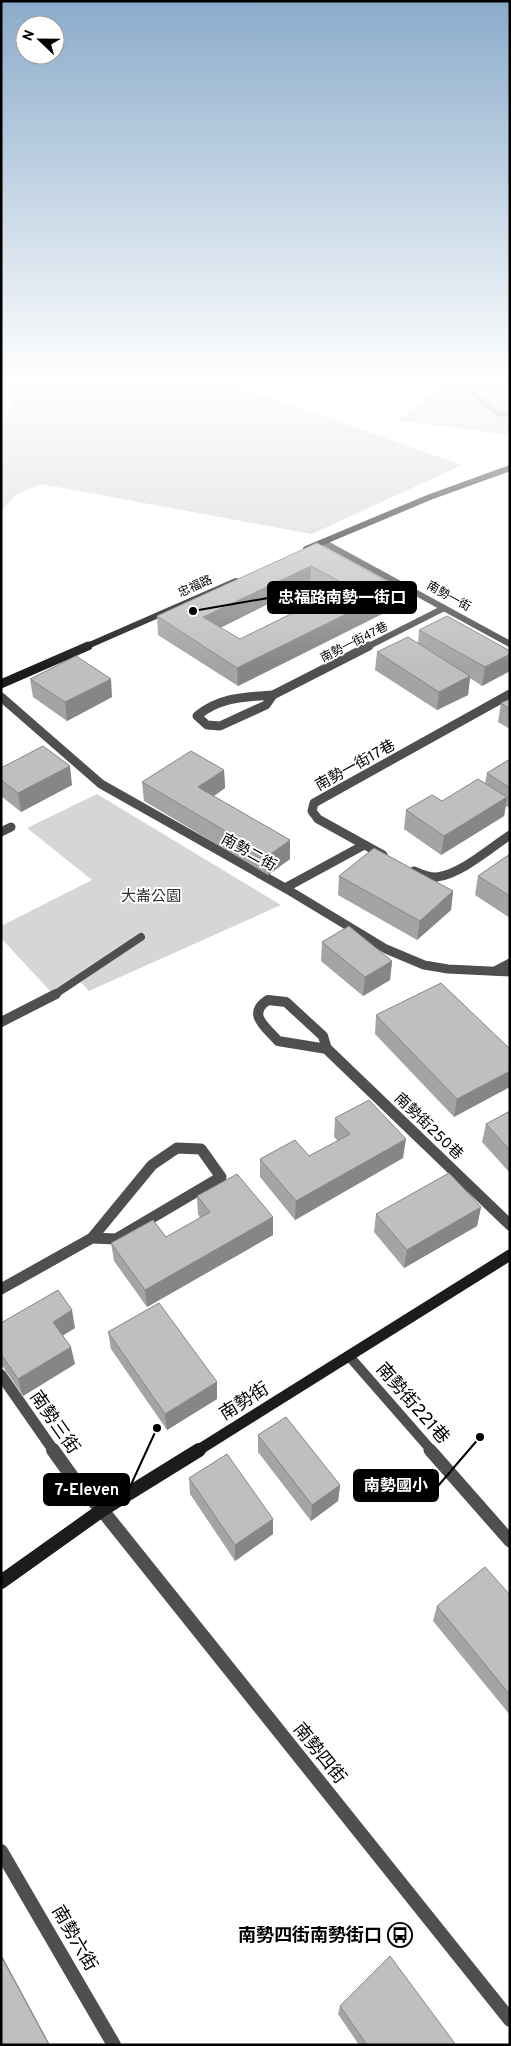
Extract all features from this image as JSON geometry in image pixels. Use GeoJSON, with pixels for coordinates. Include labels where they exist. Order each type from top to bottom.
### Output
{"type":"FeatureCollection","features":[{"type":"Feature","properties":{"kind":"street"},"geometry":{"type":"LineString","coordinates":[[296,554],[430,497],[487,476]]}},
{"type":"Feature","properties":{"kind":"street","name":"南勢一街"},"geometry":{"type":"LineString","coordinates":[[323,542],[510,644]]}},
{"type":"Feature","properties":{"kind":"street","name":"忠福路"},"geometry":{"type":"LineString","coordinates":[[1,684],[243,577]]}},
{"type":"Feature","properties":{"kind":"street","name":"南勢一街47巷"},"geometry":{"type":"LineString","coordinates":[[273,695],[266,705],[214,728],[203,723],[197,716],[206,707],[227,699],[273,695],[444,608]]}},
{"type":"Feature","properties":{"kind":"street","name":"南勢一街17巷"},"geometry":{"type":"LineString","coordinates":[[389,858],[318,819],[312,811],[314,803],[510,694]]}},
{"type":"Feature","properties":{"kind":"street","name":"南勢二街"},"geometry":{"type":"LineString","coordinates":[[1,697],[101,784],[285,888],[363,937],[406,959],[424,965],[448,969],[510,972]]}},
{"type":"Feature","properties":{"kind":"street"},"geometry":{"type":"LineString","coordinates":[[1,832],[11,827]]}},
{"type":"Feature","properties":{"kind":"street"},"geometry":{"type":"LineString","coordinates":[[406,867],[422,875],[437,877],[451,872],[510,835]]}},
{"type":"Feature","properties":{"kind":"street"},"geometry":{"type":"LineString","coordinates":[[285,888],[364,845]]}},
{"type":"Feature","properties":{"kind":"street"},"geometry":{"type":"LineString","coordinates":[[494,971],[510,963]]}},
{"type":"Feature","properties":{"kind":"street","name":"南勢街250巷"},"geometry":{"type":"LineString","coordinates":[[327,1049],[510,1225]]}},
{"type":"Feature","properties":{"kind":"street"},"geometry":{"type":"LineString","coordinates":[[1,1289],[92,1238],[152,1165],[177,1148],[201,1149],[221,1177],[116,1239],[92,1238]]}},
{"type":"Feature","properties":{"kind":"street","name":"南勢街"},"geometry":{"type":"LineString","coordinates":[[1,1582],[102,1510],[510,1255]]}},
{"type":"Feature","properties":{"kind":"street","name":"南勢三街"},"geometry":{"type":"LineString","coordinates":[[1,1375],[73,1478],[102,1510]]}},
{"type":"Feature","properties":{"kind":"street","name":"南勢四街"},"geometry":{"type":"LineString","coordinates":[[102,1510],[510,2020]]}},
{"type":"Feature","properties":{"kind":"street","name":"南勢六街"},"geometry":{"type":"LineString","coordinates":[[1,1851],[114,2045]]}},
{"type":"Feature","properties":{"kind":"lane"},"geometry":{"type":"LineString","coordinates":[[1,1022],[52,997],[141,937]]}},
{"type":"Feature","properties":{"kind":"lane"},"geometry":{"type":"LineString","coordinates":[[268,1000],[286,1002],[323,1036],[327,1049],[278,1041],[258,1018],[257,1011],[260,1005],[268,1000]]}},
{"type":"Feature","properties":{"kind":"lane","name":"南勢街221巷"},"geometry":{"type":"LineString","coordinates":[[349,1356],[510,1541]]}},
{"type":"Feature","properties":{"kind":"green space"},"geometry":{"type":"Polygon","coordinates":[[[1,476],[437,476],[312,534],[41,484],[17,494],[1,511],[1,476]]]}},
{"type":"Feature","properties":{"kind":"green space","name":"大崙公園"},"geometry":{"type":"Polygon","coordinates":[[[97,794],[281,905],[89,991],[78,979],[50,991],[1,938],[1,926],[92,880],[27,828],[97,794]]]}},
{"type":"Feature","properties":{"kind":"building"},"geometry":{"type":"Polygon","coordinates":[[[317,543],[399,588],[237,668],[157,616],[317,543]],[[311,566],[203,617],[240,639],[348,586],[311,566]]]}},
{"type":"Feature","properties":{"kind":"building"},"geometry":{"type":"Polygon","coordinates":[[[447,616],[510,651],[510,654],[485,667],[419,630],[447,616]]]}},
{"type":"Feature","properties":{"kind":"building"},"geometry":{"type":"Polygon","coordinates":[[[408,637],[470,676],[439,692],[377,652],[408,637]]]}},
{"type":"Feature","properties":{"kind":"building"},"geometry":{"type":"Polygon","coordinates":[[[76,656],[111,679],[65,702],[30,679],[76,656]]]}},
{"type":"Feature","properties":{"kind":"building"},"geometry":{"type":"Polygon","coordinates":[[[510,699],[510,709],[501,703],[510,699]]]}},
{"type":"Feature","properties":{"kind":"building"},"geometry":{"type":"Polygon","coordinates":[[[43,746],[70,766],[18,793],[1,780],[1,768],[43,746]]]}},
{"type":"Feature","properties":{"kind":"building"},"geometry":{"type":"Polygon","coordinates":[[[191,751],[224,770],[198,787],[290,840],[268,856],[142,782],[191,751]]]}},
{"type":"Feature","properties":{"kind":"building"},"geometry":{"type":"Polygon","coordinates":[[[510,759],[510,788],[487,773],[510,759]]]}},
{"type":"Feature","properties":{"kind":"building"},"geometry":{"type":"Polygon","coordinates":[[[478,779],[507,797],[444,836],[406,810],[432,795],[442,801],[478,779]]]}},
{"type":"Feature","properties":{"kind":"building"},"geometry":{"type":"Polygon","coordinates":[[[374,848],[453,891],[420,921],[339,876],[374,848]]]}},
{"type":"Feature","properties":{"kind":"building"},"geometry":{"type":"Polygon","coordinates":[[[510,854],[510,896],[478,876],[510,854]]]}},
{"type":"Feature","properties":{"kind":"building"},"geometry":{"type":"Polygon","coordinates":[[[349,926],[392,961],[365,977],[322,942],[349,926]]]}},
{"type":"Feature","properties":{"kind":"building"},"geometry":{"type":"Polygon","coordinates":[[[441,983],[510,1049],[510,1071],[457,1099],[376,1015],[441,983]]]}},
{"type":"Feature","properties":{"kind":"building"},"geometry":{"type":"Polygon","coordinates":[[[369,1100],[406,1139],[296,1201],[260,1159],[295,1140],[309,1156],[350,1134],[335,1118],[369,1100]]]}},
{"type":"Feature","properties":{"kind":"building"},"geometry":{"type":"Polygon","coordinates":[[[510,1111],[510,1150],[486,1124],[510,1111]]]}},
{"type":"Feature","properties":{"kind":"building"},"geometry":{"type":"Polygon","coordinates":[[[449,1173],[481,1207],[407,1250],[376,1214],[449,1173]]]}},
{"type":"Feature","properties":{"kind":"building"},"geometry":{"type":"Polygon","coordinates":[[[237,1174],[273,1217],[145,1290],[111,1243],[153,1220],[166,1237],[210,1212],[197,1196],[237,1174]]]}},
{"type":"Feature","properties":{"kind":"building"},"geometry":{"type":"Polygon","coordinates":[[[58,1290],[72,1310],[53,1322],[71,1347],[18,1379],[1,1354],[1,1323],[58,1290]]]}},
{"type":"Feature","properties":{"kind":"building"},"geometry":{"type":"Polygon","coordinates":[[[159,1303],[217,1382],[165,1414],[108,1332],[159,1303]]]}},
{"type":"Feature","properties":{"kind":"building"},"geometry":{"type":"Polygon","coordinates":[[[286,1417],[340,1485],[312,1505],[258,1435],[286,1417]]]}},
{"type":"Feature","properties":{"kind":"building"},"geometry":{"type":"Polygon","coordinates":[[[227,1454],[273,1519],[235,1545],[189,1478],[227,1454]]]}},
{"type":"Feature","properties":{"kind":"building"},"geometry":{"type":"Polygon","coordinates":[[[485,1567],[510,1595],[510,1695],[437,1606],[485,1567]]]}},
{"type":"Feature","properties":{"kind":"building"},"geometry":{"type":"Polygon","coordinates":[[[1,1956],[49,2045],[1,2045],[1,1956]]]}},
{"type":"Feature","properties":{"kind":"building"},"geometry":{"type":"Polygon","coordinates":[[[390,1956],[456,2045],[367,2045],[340,2006],[390,1956]]]}},
{"type":"Feature","properties":{"kind":"place","name":"忠福路南勢一街口"},"geometry":{"type":"Point","coordinates":[193,611]}},
{"type":"Feature","properties":{"kind":"place","name":"7-Eleven"},"geometry":{"type":"Point","coordinates":[157,1428]}},
{"type":"Feature","properties":{"kind":"place","name":"南勢國小"},"geometry":{"type":"Point","coordinates":[480,1437]}},
{"type":"Feature","properties":{"kind":"place","name":"南勢四街南勢街口"},"geometry":{"type":"Point","coordinates":[400,1935]}}]}
